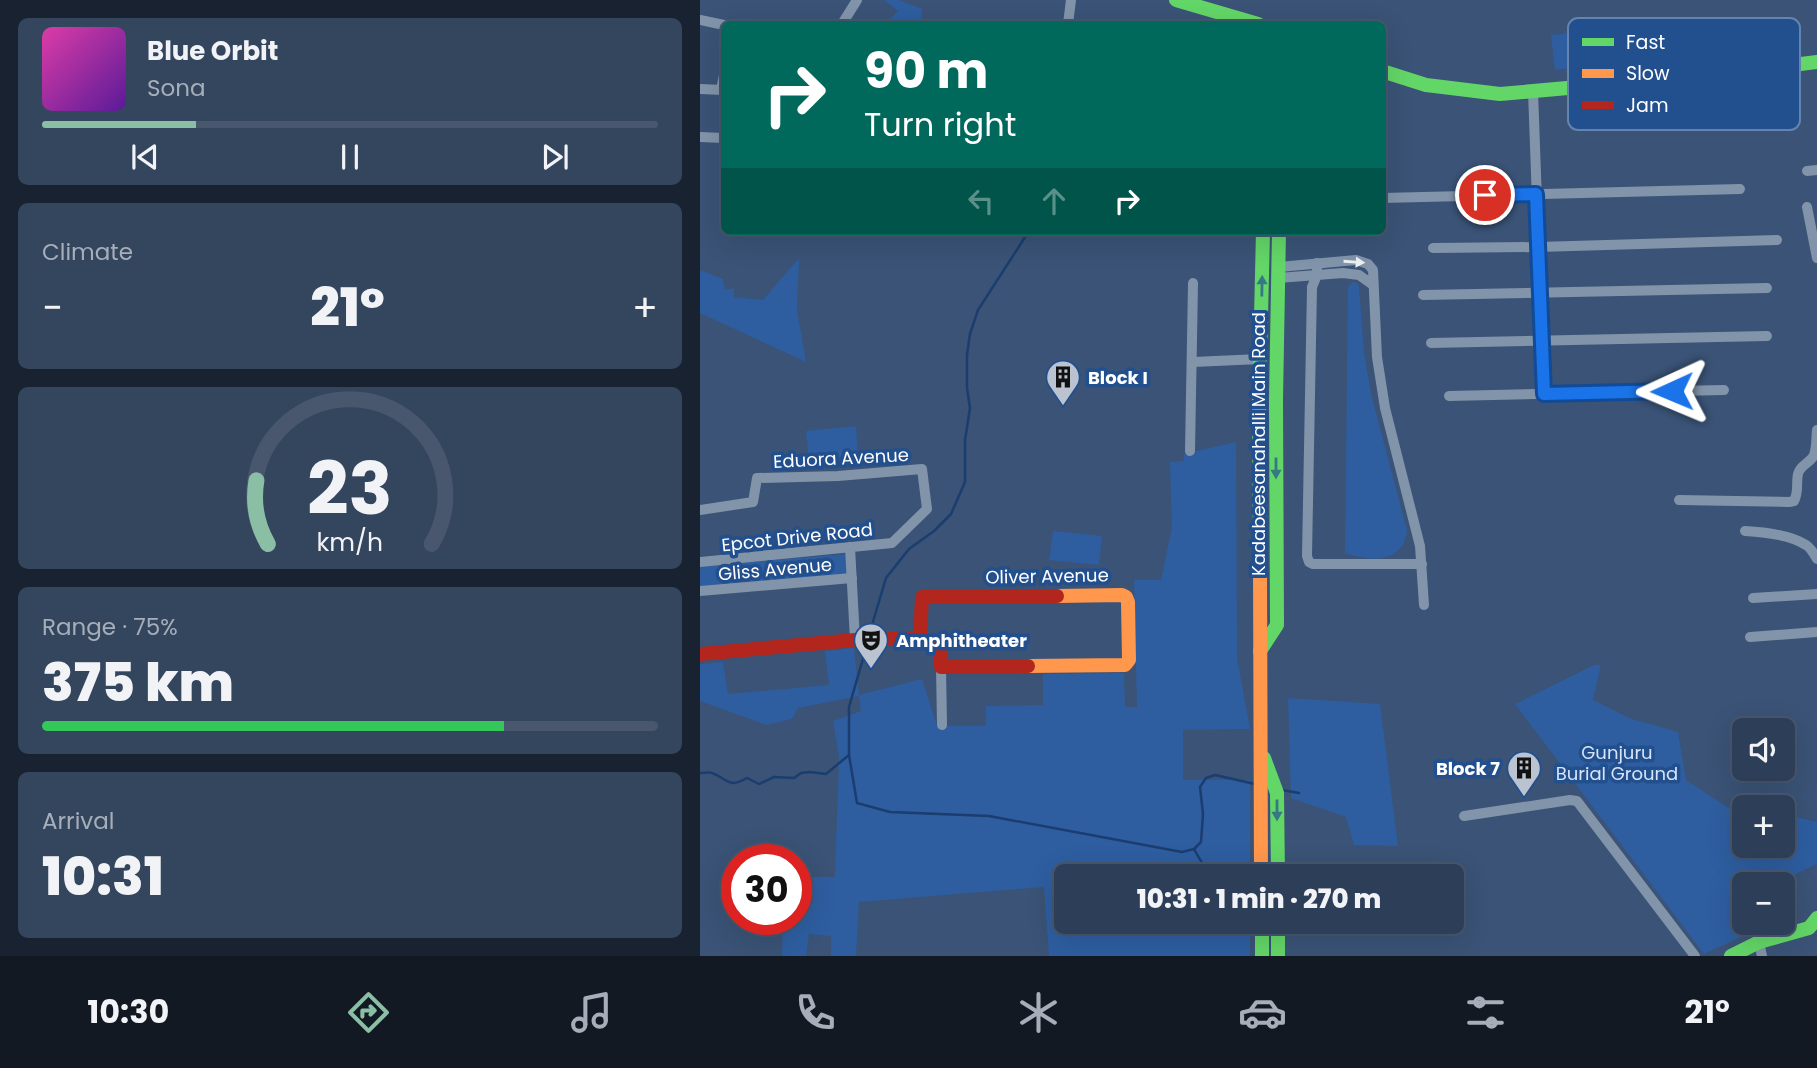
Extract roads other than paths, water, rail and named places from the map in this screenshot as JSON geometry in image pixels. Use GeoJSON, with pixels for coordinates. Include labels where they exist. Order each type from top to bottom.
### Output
{"type":"FeatureCollection","features":[{"type":"Feature","properties":{"kind":"main road"},"geometry":{"type":"LineString","coordinates":[[1176,0],[1244,21]]}},
{"type":"Feature","properties":{"kind":"main road"},"geometry":{"type":"LineString","coordinates":[[1386,72],[1426,85],[1488,93],[1568,88]]}},
{"type":"Feature","properties":{"kind":"main road","name":"Kadabeesanahalli Main Road"},"geometry":{"type":"LineString","coordinates":[[1261,864],[1259,653],[1263,235]]}},
{"type":"Feature","properties":{"kind":"main road","name":"Kadabeesanahalli Main Road"},"geometry":{"type":"LineString","coordinates":[[1259,653],[1277,625],[1279,235]]}},
{"type":"Feature","properties":{"kind":"main road","name":"Oliver Avenue"},"geometry":{"type":"LineString","coordinates":[[920,638],[922,597],[1122,595],[1128,602],[1129,660],[1125,665],[941,667]]}},
{"type":"Feature","properties":{"kind":"main road"},"geometry":{"type":"LineString","coordinates":[[700,654],[855,640],[920,638],[933,643],[941,652],[941,667]]}},
{"type":"Feature","properties":{"kind":"main road","name":"Kadabeesanahalli Main Road"},"geometry":{"type":"LineString","coordinates":[[1260,746],[1277,793],[1278,864]]}},
{"type":"Feature","properties":{"kind":"main road"},"geometry":{"type":"LineString","coordinates":[[1731,956],[1760,949],[1809,928],[1817,918]]}},
{"type":"Feature","properties":{"kind":"main road"},"geometry":{"type":"LineString","coordinates":[[1262,934],[1262,956]]}},
{"type":"Feature","properties":{"kind":"main road"},"geometry":{"type":"LineString","coordinates":[[1278,934],[1279,956]]}},
{"type":"Feature","properties":{"kind":"street"},"geometry":{"type":"LineString","coordinates":[[844,21],[857,0]]}},
{"type":"Feature","properties":{"kind":"street"},"geometry":{"type":"LineString","coordinates":[[1068,21],[1071,0]]}},
{"type":"Feature","properties":{"kind":"street"},"geometry":{"type":"LineString","coordinates":[[700,20],[721,24]]}},
{"type":"Feature","properties":{"kind":"street"},"geometry":{"type":"LineString","coordinates":[[700,89],[721,90]]}},
{"type":"Feature","properties":{"kind":"street"},"geometry":{"type":"LineString","coordinates":[[1533,91],[1544,394]]}},
{"type":"Feature","properties":{"kind":"street"},"geometry":{"type":"LineString","coordinates":[[700,137],[721,138]]}},
{"type":"Feature","properties":{"kind":"street"},"geometry":{"type":"LineString","coordinates":[[1386,198],[1740,189]]}},
{"type":"Feature","properties":{"kind":"street"},"geometry":{"type":"LineString","coordinates":[[1808,207],[1817,252]]}},
{"type":"Feature","properties":{"kind":"street"},"geometry":{"type":"LineString","coordinates":[[1433,248],[1777,240]]}},
{"type":"Feature","properties":{"kind":"street"},"geometry":{"type":"LineString","coordinates":[[1278,272],[1317,263],[1356,260],[1368,264],[1373,270],[1377,356],[1385,408],[1420,546],[1424,605]]}},
{"type":"Feature","properties":{"kind":"street"},"geometry":{"type":"LineString","coordinates":[[1317,263],[1317,275],[1312,287],[1309,562],[1313,565],[1422,564]]}},
{"type":"Feature","properties":{"kind":"street"},"geometry":{"type":"LineString","coordinates":[[1278,272],[1359,275],[1373,285]]}},
{"type":"Feature","properties":{"kind":"street"},"geometry":{"type":"LineString","coordinates":[[1190,451],[1193,283]]}},
{"type":"Feature","properties":{"kind":"street"},"geometry":{"type":"LineString","coordinates":[[1423,295],[1767,288]]}},
{"type":"Feature","properties":{"kind":"street"},"geometry":{"type":"LineString","coordinates":[[1431,343],[1767,336]]}},
{"type":"Feature","properties":{"kind":"street"},"geometry":{"type":"LineString","coordinates":[[1192,362],[1260,359]]}},
{"type":"Feature","properties":{"kind":"street"},"geometry":{"type":"LineString","coordinates":[[1449,396],[1724,390]]}},
{"type":"Feature","properties":{"kind":"street"},"geometry":{"type":"LineString","coordinates":[[1679,500],[1794,501],[1797,496],[1799,471],[1815,453],[1817,430]]}},
{"type":"Feature","properties":{"kind":"street","name":"Eduora Avenue"},"geometry":{"type":"LineString","coordinates":[[700,510],[753,502],[757,478],[838,476],[922,469]]}},
{"type":"Feature","properties":{"kind":"street","name":"Epcot Drive Road"},"geometry":{"type":"LineString","coordinates":[[700,562],[892,543],[927,509],[922,469]]}},
{"type":"Feature","properties":{"kind":"street"},"geometry":{"type":"LineString","coordinates":[[1745,531],[1763,532],[1806,545],[1817,559]]}},
{"type":"Feature","properties":{"kind":"street"},"geometry":{"type":"LineString","coordinates":[[850,547],[855,640]]}},
{"type":"Feature","properties":{"kind":"street","name":"Gliss Avenue"},"geometry":{"type":"LineString","coordinates":[[700,590],[852,578]]}},
{"type":"Feature","properties":{"kind":"street"},"geometry":{"type":"LineString","coordinates":[[1753,598],[1817,594]]}},
{"type":"Feature","properties":{"kind":"street"},"geometry":{"type":"LineString","coordinates":[[1750,637],[1817,632]]}},
{"type":"Feature","properties":{"kind":"street"},"geometry":{"type":"LineString","coordinates":[[941,667],[942,725]]}},
{"type":"Feature","properties":{"kind":"street"},"geometry":{"type":"LineString","coordinates":[[1464,816],[1577,801],[1695,956]]}},
{"type":"Feature","properties":{"kind":"waterway"},"geometry":{"type":"LineString","coordinates":[[869,635],[886,578],[909,549],[934,531],[951,514],[965,482],[965,440],[970,408],[967,388],[970,334],[978,310],[1026,235]]}},
{"type":"Feature","properties":{"kind":"waterway"},"geometry":{"type":"LineString","coordinates":[[700,773],[712,773],[732,783],[747,778],[759,784],[774,777],[794,778],[801,773],[810,772],[826,774],[849,755],[849,707],[867,645]]}},
{"type":"Feature","properties":{"kind":"waterway"},"geometry":{"type":"LineString","coordinates":[[849,755],[857,803],[890,812],[989,816],[1182,852],[1194,849],[1201,842],[1203,814],[1200,787],[1206,778],[1215,775],[1255,784]]}},
{"type":"Feature","properties":{"kind":"waterway"},"geometry":{"type":"LineString","coordinates":[[1282,790],[1299,793]]}},
{"type":"Feature","properties":{"kind":"waterway"},"geometry":{"type":"LineString","coordinates":[[1194,849],[1203,864]]}},
{"type":"Feature","properties":{"kind":"place","name":"Block I"},"geometry":{"type":"Point","coordinates":[1063,407]}},
{"type":"Feature","properties":{"kind":"place","name":"Amphitheater"},"geometry":{"type":"Point","coordinates":[871,670]}},
{"type":"Feature","properties":{"kind":"place","name":"Block 7"},"geometry":{"type":"Point","coordinates":[1524,798]}},
{"type":"Feature","properties":{"kind":"park label","name":"Gunjuru Burial Ground"},"geometry":{"type":"Point","coordinates":[1617,762]}}]}
